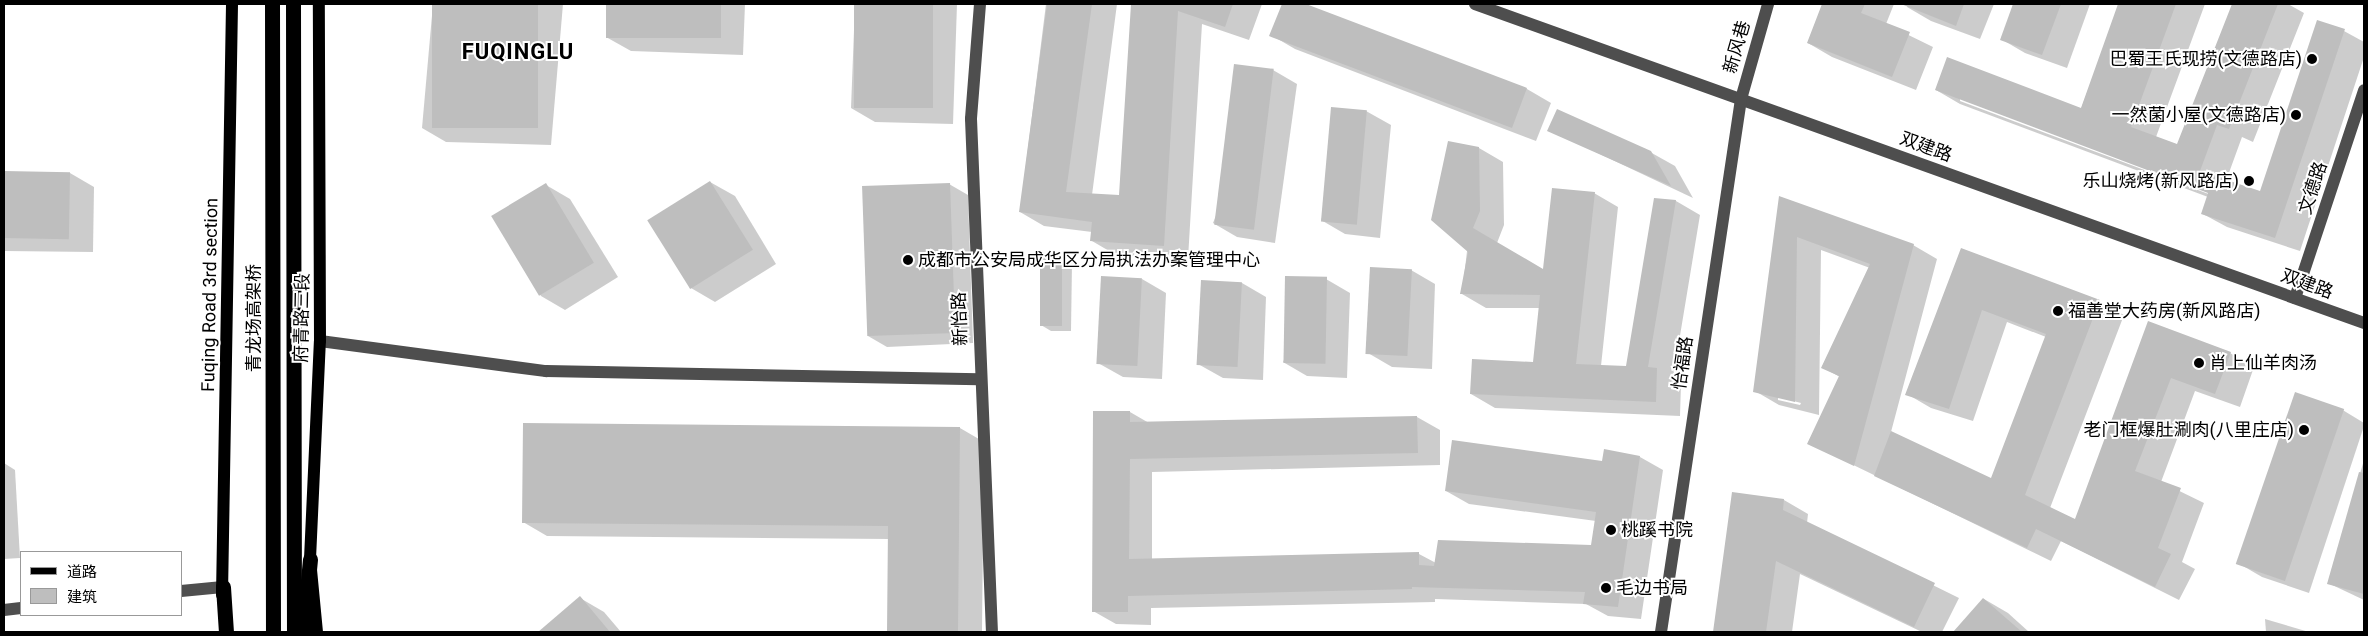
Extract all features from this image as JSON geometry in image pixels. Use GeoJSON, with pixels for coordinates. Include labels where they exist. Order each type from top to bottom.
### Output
{"type":"FeatureCollection","features":[{"type":"Feature","properties":{"kind":"highway","name":"青龙场高架桥"},"geometry":{"type":"LineString","coordinates":[[272,4],[273,632]]}},
{"type":"Feature","properties":{"kind":"highway"},"geometry":{"type":"LineString","coordinates":[[293,4],[294,632]]}},
{"type":"Feature","properties":{"kind":"highway"},"geometry":{"type":"LineString","coordinates":[[303,632],[310,559]]}},
{"type":"Feature","properties":{"kind":"highway"},"geometry":{"type":"LineString","coordinates":[[223,587],[226,632]]}},
{"type":"Feature","properties":{"kind":"main road","name":"Fuqing Road 3rd section"},"geometry":{"type":"LineString","coordinates":[[223,587],[232,4]]}},
{"type":"Feature","properties":{"kind":"main road","name":"府青路三段"},"geometry":{"type":"LineString","coordinates":[[317,632],[310,559],[320,341],[319,4]]}},
{"type":"Feature","properties":{"kind":"main road"},"geometry":{"type":"LineString","coordinates":[[220,632],[223,587]]}},
{"type":"Feature","properties":{"kind":"street","name":"新怡路"},"geometry":{"type":"LineString","coordinates":[[980,4],[971,119],[979,379],[992,632]]}},
{"type":"Feature","properties":{"kind":"street","name":"双建路"},"geometry":{"type":"LineString","coordinates":[[1475,4],[2364,323]]}},
{"type":"Feature","properties":{"kind":"street","name":"新风巷"},"geometry":{"type":"LineString","coordinates":[[1740,99],[1768,4]]}},
{"type":"Feature","properties":{"kind":"street","name":"文德路"},"geometry":{"type":"LineString","coordinates":[[2295,298],[2364,90]]}},
{"type":"Feature","properties":{"kind":"street","name":"怡福路"},"geometry":{"type":"LineString","coordinates":[[1661,632],[1740,99]]}},
{"type":"Feature","properties":{"kind":"street"},"geometry":{"type":"LineString","coordinates":[[320,341],[546,370],[979,379]]}},
{"type":"Feature","properties":{"kind":"street"},"geometry":{"type":"LineString","coordinates":[[182,592],[223,587]]}},
{"type":"Feature","properties":{"kind":"street"},"geometry":{"type":"LineString","coordinates":[[4,610],[20,608]]}},
{"type":"Feature","properties":{"kind":"building"},"geometry":{"type":"Polygon","coordinates":[[[432,4],[538,4],[538,128],[432,128],[432,4]]]}},
{"type":"Feature","properties":{"kind":"building"},"geometry":{"type":"Polygon","coordinates":[[[606,4],[721,4],[721,38],[606,38],[606,4]]]}},
{"type":"Feature","properties":{"kind":"building"},"geometry":{"type":"Polygon","coordinates":[[[854,4],[933,4],[933,108],[854,108],[854,4]]]}},
{"type":"Feature","properties":{"kind":"building"},"geometry":{"type":"Polygon","coordinates":[[[1047,4],[1092,4],[1066,192],[1119,195],[1131,4],[1233,4],[1225,27],[1178,11],[1164,246],[1090,241],[1092,222],[1019,212],[1047,4]]]}},
{"type":"Feature","properties":{"kind":"building"},"geometry":{"type":"Polygon","coordinates":[[[1282,4],[1306,4],[1527,88],[1512,128],[1269,36],[1282,4]]]}},
{"type":"Feature","properties":{"kind":"building"},"geometry":{"type":"Polygon","coordinates":[[[1822,4],[1865,4],[1861,13],[1910,32],[1892,77],[1807,43],[1822,4]]]}},
{"type":"Feature","properties":{"kind":"building"},"geometry":{"type":"Polygon","coordinates":[[[1901,4],[1964,4],[1956,26],[1901,4]]]}},
{"type":"Feature","properties":{"kind":"building"},"geometry":{"type":"Polygon","coordinates":[[[2013,4],[2061,4],[2042,55],[2000,40],[2013,4]]]}},
{"type":"Feature","properties":{"kind":"building"},"geometry":{"type":"Polygon","coordinates":[[[2118,4],[2176,4],[2131,127],[2177,144],[2232,4],[2278,4],[2229,129],[2217,125],[2200,171],[2260,191],[2317,20],[2345,29],[2275,238],[2201,214],[2208,193],[1935,90],[1947,57],[2081,108],[2118,4]]]}},
{"type":"Feature","properties":{"kind":"building"},"geometry":{"type":"Polygon","coordinates":[[[1234,64],[1274,69],[1254,230],[1214,225],[1234,64]]]}},
{"type":"Feature","properties":{"kind":"building"},"geometry":{"type":"Polygon","coordinates":[[[1331,107],[1367,110],[1357,225],[1321,222],[1331,107]]]}},
{"type":"Feature","properties":{"kind":"building"},"geometry":{"type":"Polygon","coordinates":[[[1557,109],[1651,151],[1671,186],[1547,131],[1557,109]]]}},
{"type":"Feature","properties":{"kind":"building"},"geometry":{"type":"Polygon","coordinates":[[[1448,141],[1479,147],[1480,211],[1473,228],[1543,269],[1552,188],[1595,192],[1576,364],[1626,366],[1654,198],[1676,200],[1648,367],[1657,368],[1656,402],[1470,394],[1472,359],[1533,362],[1540,295],[1460,294],[1468,252],[1431,220],[1448,141]]]}},
{"type":"Feature","properties":{"kind":"building"},"geometry":{"type":"Polygon","coordinates":[[[4,171],[70,172],[69,239],[4,238],[4,171]]]}},
{"type":"Feature","properties":{"kind":"building"},"geometry":{"type":"Polygon","coordinates":[[[710,181],[753,250],[690,289],[647,220],[710,181]]]}},
{"type":"Feature","properties":{"kind":"building"},"geometry":{"type":"Polygon","coordinates":[[[546,183],[594,263],[539,296],[491,216],[546,183]]]}},
{"type":"Feature","properties":{"kind":"building","name":"成都市公安局成华区分局执法办案管理中心"},"geometry":{"type":"Polygon","coordinates":[[[950,183],[955,333],[867,336],[862,186],[950,183]]]}},
{"type":"Feature","properties":{"kind":"building"},"geometry":{"type":"Polygon","coordinates":[[[1779,196],[1914,244],[1854,466],[1807,444],[1839,376],[1821,368],[1870,264],[1797,237],[1795,402],[1753,392],[1779,196]]]}},
{"type":"Feature","properties":{"kind":"building"},"geometry":{"type":"Polygon","coordinates":[[[1961,248],[2100,300],[2025,495],[2075,519],[2148,321],[2231,352],[2215,394],[2171,378],[2135,471],[2181,488],[2158,548],[2171,554],[2155,587],[2036,529],[2027,548],[1874,476],[1891,431],[1991,478],[2046,334],[1982,310],[1949,409],[1905,395],[1961,248]]]}},
{"type":"Feature","properties":{"kind":"building"},"geometry":{"type":"Polygon","coordinates":[[[1040,256],[1062,256],[1062,326],[1040,326],[1040,256]]]}},
{"type":"Feature","properties":{"kind":"building"},"geometry":{"type":"Polygon","coordinates":[[[1370,267],[1412,269],[1407,356],[1365,354],[1370,267]]]}},
{"type":"Feature","properties":{"kind":"building"},"geometry":{"type":"Polygon","coordinates":[[[1101,276],[1142,278],[1137,366],[1096,364],[1101,276]]]}},
{"type":"Feature","properties":{"kind":"building"},"geometry":{"type":"Polygon","coordinates":[[[1285,276],[1327,277],[1325,364],[1283,363],[1285,276]]]}},
{"type":"Feature","properties":{"kind":"building"},"geometry":{"type":"Polygon","coordinates":[[[1201,280],[1242,282],[1237,367],[1197,365],[1201,280]]]}},
{"type":"Feature","properties":{"kind":"building"},"geometry":{"type":"Polygon","coordinates":[[[2295,392],[2344,409],[2285,581],[2236,564],[2295,392]]]}},
{"type":"Feature","properties":{"kind":"building"},"geometry":{"type":"Polygon","coordinates":[[[1093,411],[1130,411],[1130,422],[1417,416],[1418,453],[1130,459],[1129,559],[1419,552],[1419,565],[1434,566],[1438,540],[1591,545],[1596,512],[1445,491],[1452,440],[1602,461],[1604,449],[1640,456],[1618,607],[1583,604],[1585,592],[1412,587],[1412,589],[1128,596],[1128,612],[1092,612],[1093,411]]]}},
{"type":"Feature","properties":{"kind":"building"},"geometry":{"type":"Polygon","coordinates":[[[523,423],[960,427],[958,632],[887,632],[888,526],[522,523],[523,423]]]}},
{"type":"Feature","properties":{"kind":"building"},"geometry":{"type":"Polygon","coordinates":[[[2359,472],[2364,473],[2364,594],[2327,584],[2359,472]]]}},
{"type":"Feature","properties":{"kind":"building"},"geometry":{"type":"Polygon","coordinates":[[[1732,492],[1784,499],[1783,510],[1935,583],[1914,627],[1776,561],[1766,632],[1713,632],[1732,492]]]}},
{"type":"Feature","properties":{"kind":"building"},"geometry":{"type":"Polygon","coordinates":[[[580,596],[610,632],[538,632],[580,596]]]}},
{"type":"Feature","properties":{"kind":"building"},"geometry":{"type":"Polygon","coordinates":[[[1983,598],[2022,632],[1953,632],[1983,598]]]}},
{"type":"Feature","properties":{"kind":"place","name":"巴蜀王氏现捞(文德路店)"},"geometry":{"type":"Point","coordinates":[2312,59]}},
{"type":"Feature","properties":{"kind":"place","name":"一然菌小屋(文德路店)"},"geometry":{"type":"Point","coordinates":[2296,115]}},
{"type":"Feature","properties":{"kind":"place","name":"乐山烧烤(新风路店)"},"geometry":{"type":"Point","coordinates":[2249,181]}},
{"type":"Feature","properties":{"kind":"place","name":"成都市公安局成华区分局执法办案管理中心"},"geometry":{"type":"Point","coordinates":[908,260]}},
{"type":"Feature","properties":{"kind":"place","name":"福善堂大药房(新风路店)"},"geometry":{"type":"Point","coordinates":[2058,311]}},
{"type":"Feature","properties":{"kind":"place","name":"肖上仙羊肉汤"},"geometry":{"type":"Point","coordinates":[2199,363]}},
{"type":"Feature","properties":{"kind":"place","name":"老门框爆肚涮肉(八里庄店)"},"geometry":{"type":"Point","coordinates":[2304,430]}},
{"type":"Feature","properties":{"kind":"place","name":"桃蹊书院"},"geometry":{"type":"Point","coordinates":[1611,530]}},
{"type":"Feature","properties":{"kind":"place","name":"毛边书局"},"geometry":{"type":"Point","coordinates":[1606,588]}},
{"type":"Feature","properties":{"kind":"district","name":"FUQINGLU"},"geometry":{"type":"Point","coordinates":[518,52]}}]}
